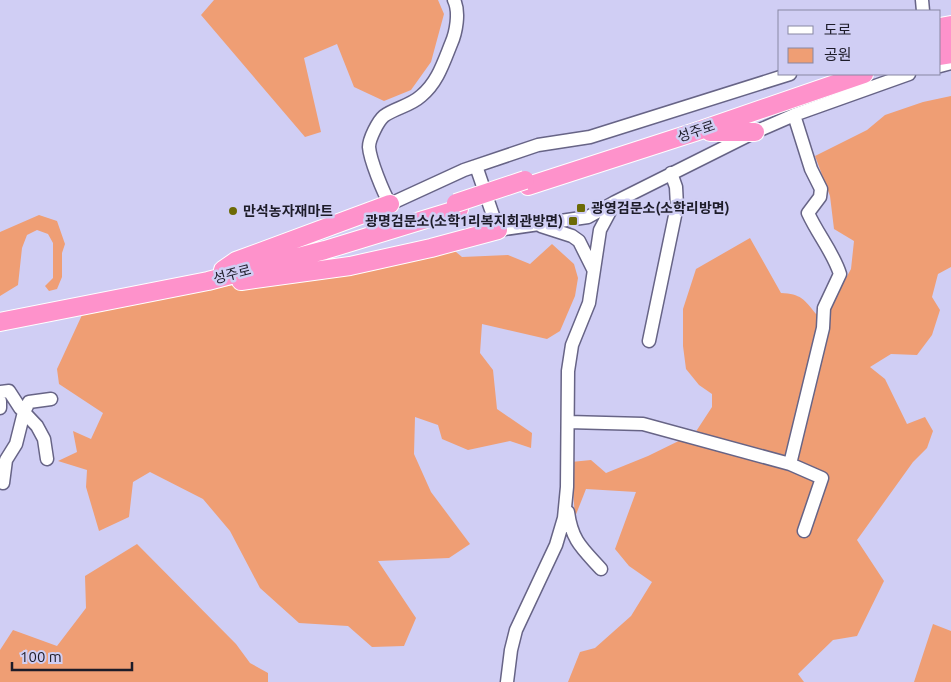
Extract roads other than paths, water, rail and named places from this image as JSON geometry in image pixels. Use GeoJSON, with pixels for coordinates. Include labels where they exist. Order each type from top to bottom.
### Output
{"type":"FeatureCollection","features":[{"type":"Feature","properties":{"kind":"highway","name":"성주로"},"geometry":{"type":"LineString","coordinates":[[526,183],[836,75]]}},
{"type":"Feature","properties":{"kind":"highway","name":"성주로"},"geometry":{"type":"LineString","coordinates":[[526,183],[695,132],[861,75]]}},
{"type":"Feature","properties":{"kind":"highway"},"geometry":{"type":"LineString","coordinates":[[695,132],[755,132]]}},
{"type":"Feature","properties":{"kind":"highway"},"geometry":{"type":"LineString","coordinates":[[458,206],[526,183]]}},
{"type":"Feature","properties":{"kind":"highway"},"geometry":{"type":"LineString","coordinates":[[224,270],[236,261],[390,204]]}},
{"type":"Feature","properties":{"kind":"highway","name":"성주로"},"geometry":{"type":"LineString","coordinates":[[0,313],[140,288],[224,270],[290,254],[458,206]]}},
{"type":"Feature","properties":{"kind":"highway","name":"성주로"},"geometry":{"type":"LineString","coordinates":[[0,322],[208,281],[325,250],[458,206]]}},
{"type":"Feature","properties":{"kind":"highway"},"geometry":{"type":"LineString","coordinates":[[208,281],[224,283],[327,270],[408,254],[498,230]]}},
{"type":"Feature","properties":{"kind":"street"},"geometry":{"type":"LineString","coordinates":[[456,3],[454,38],[438,78],[421,96],[410,104],[384,116],[377,124],[369,146],[379,180],[390,204],[476,166],[538,145],[590,137],[787,75]]}},
{"type":"Feature","properties":{"kind":"street"},"geometry":{"type":"LineString","coordinates":[[476,166],[498,230],[588,217],[755,132],[794,115],[906,75]]}},
{"type":"Feature","properties":{"kind":"street"},"geometry":{"type":"LineString","coordinates":[[790,464],[823,328],[824,308],[840,274],[835,257],[808,213],[820,197],[821,189],[810,169],[794,115]]}},
{"type":"Feature","properties":{"kind":"street"},"geometry":{"type":"LineString","coordinates":[[649,341],[677,206],[676,187],[671,174]]}},
{"type":"Feature","properties":{"kind":"street"},"geometry":{"type":"LineString","coordinates":[[507,682],[511,650],[516,630],[556,545],[564,518],[566,502],[568,371],[572,345],[589,303],[600,230],[615,202]]}},
{"type":"Feature","properties":{"kind":"street"},"geometry":{"type":"LineString","coordinates":[[536,225],[572,236],[578,241],[593,269]]}},
{"type":"Feature","properties":{"kind":"street"},"geometry":{"type":"LineString","coordinates":[[0,392],[9,391],[37,426],[44,439],[48,459]]}},
{"type":"Feature","properties":{"kind":"street"},"geometry":{"type":"LineString","coordinates":[[3,483],[3,459],[16,444],[24,412],[29,402],[51,399]]}},
{"type":"Feature","properties":{"kind":"street"},"geometry":{"type":"LineString","coordinates":[[0,401],[0,408]]}},
{"type":"Feature","properties":{"kind":"street"},"geometry":{"type":"LineString","coordinates":[[568,422],[643,424],[790,464],[822,478],[804,531]]}},
{"type":"Feature","properties":{"kind":"street"},"geometry":{"type":"LineString","coordinates":[[566,502],[570,529],[578,543],[601,569]]}},
{"type":"Feature","properties":{"kind":"place","name":"광영검문소(소학리방면)"},"geometry":{"type":"Point","coordinates":[581,208]}},
{"type":"Feature","properties":{"kind":"place","name":"만석농자재마트"},"geometry":{"type":"Point","coordinates":[233,211]}},
{"type":"Feature","properties":{"kind":"place","name":"광명검문소(소학1리복지회관방면)"},"geometry":{"type":"Point","coordinates":[573,221]}}]}
